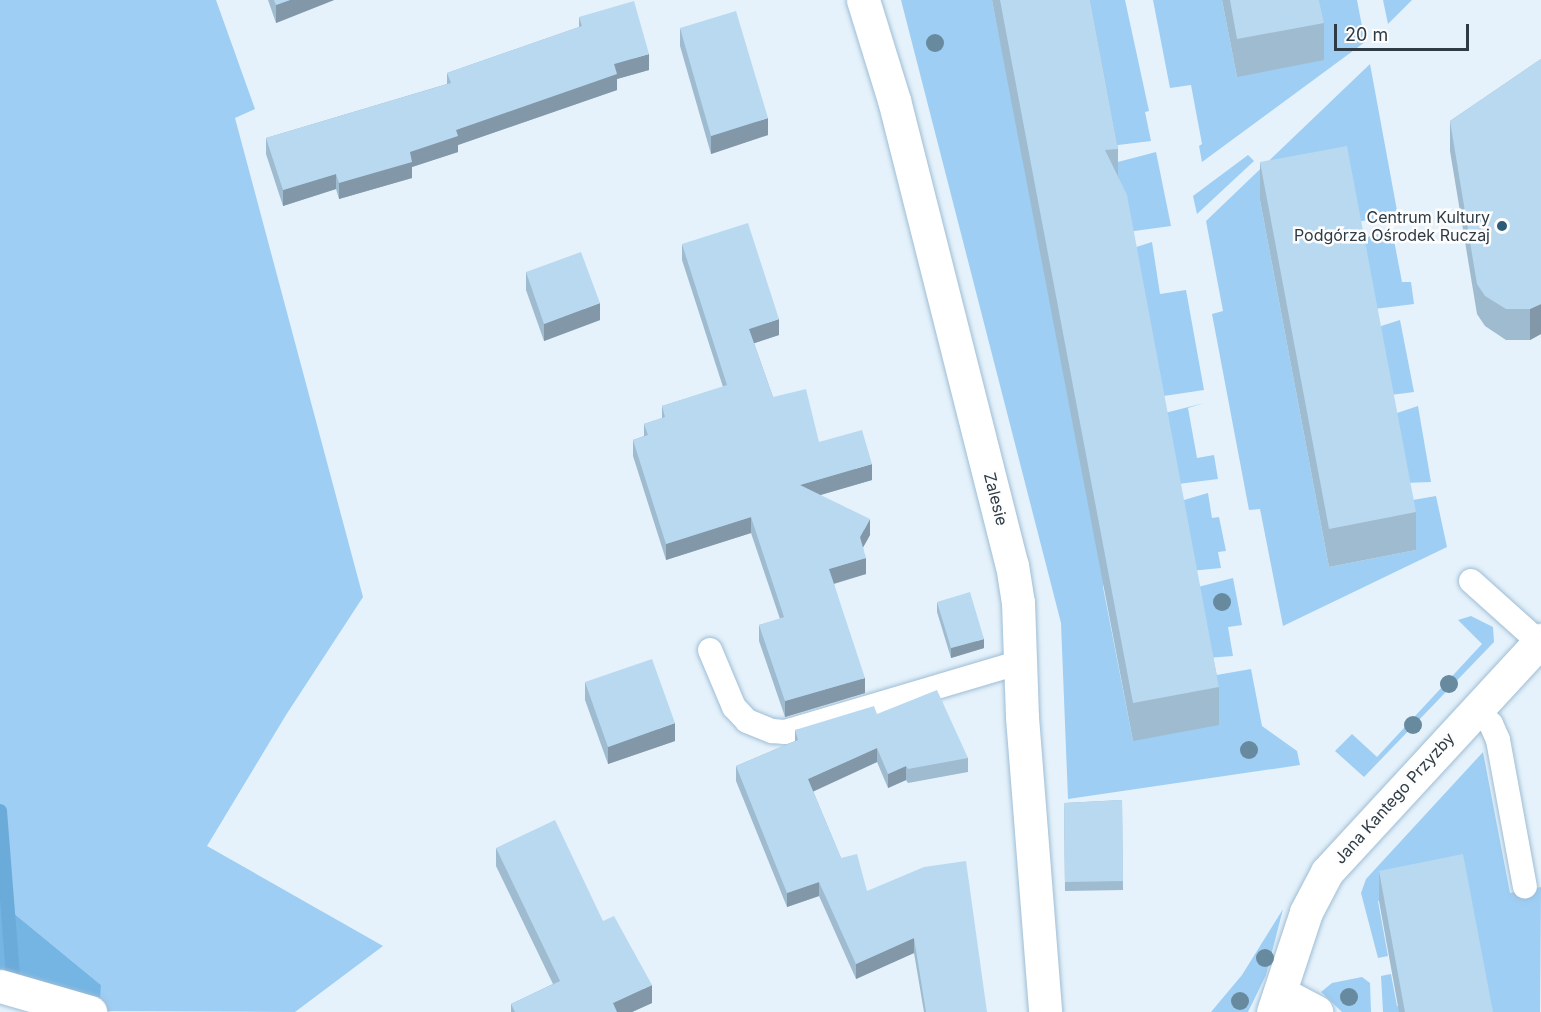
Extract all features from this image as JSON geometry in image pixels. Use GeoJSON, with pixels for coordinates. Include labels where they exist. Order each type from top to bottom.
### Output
{"type":"FeatureCollection","features":[{"type":"Feature","properties":{"kind":"street","name":"Zalesie"},"geometry":{"type":"LineString","coordinates":[[862,0],[894,100],[1012,566],[1022,662],[1045,1012]]}},
{"type":"Feature","properties":{"kind":"street","name":"Jana Kantego Przyzby"},"geometry":{"type":"LineString","coordinates":[[1277,1002],[1306,912],[1327,872],[1540,642]]}},
{"type":"Feature","properties":{"kind":"street"},"geometry":{"type":"LineString","coordinates":[[0,986],[90,1012]]}},
{"type":"Feature","properties":{"kind":"street"},"geometry":{"type":"LineString","coordinates":[[1277,1002],[1316,1012]]}},
{"type":"Feature","properties":{"kind":"lane"},"geometry":{"type":"LineString","coordinates":[[1471,581],[1540,642]]}},
{"type":"Feature","properties":{"kind":"lane"},"geometry":{"type":"LineString","coordinates":[[710,650],[734,707],[759,727],[779,732],[1022,662]]}},
{"type":"Feature","properties":{"kind":"lane"},"geometry":{"type":"LineString","coordinates":[[1475,710],[1491,724],[1498,740],[1525,887]]}},
{"type":"Feature","properties":{"kind":"shaded area"},"geometry":{"type":"Polygon","coordinates":[[[0,0],[216,0],[255,109],[235,118],[363,597],[286,715],[207,846],[383,946],[295,1012],[100,1011],[101,985],[0,902],[0,0]]]}},
{"type":"Feature","properties":{"kind":"shaded area"},"geometry":{"type":"Polygon","coordinates":[[[901,0],[992,0],[1007,75],[1083,0],[1125,0],[1149,111],[1145,112],[1151,141],[1110,146],[1130,249],[1152,242],[1160,294],[1186,290],[1204,390],[1157,397],[1103,587],[1133,741],[1211,676],[1251,669],[1262,726],[1297,751],[1300,765],[1068,799],[1061,623],[901,0]]]}},
{"type":"Feature","properties":{"kind":"shaded area"},"geometry":{"type":"Polygon","coordinates":[[[1153,0],[1222,0],[1237,77],[1313,0],[1357,0],[1365,42],[1202,162],[1199,146],[1202,144],[1191,85],[1170,88],[1153,0]]]}},
{"type":"Feature","properties":{"kind":"shaded area"},"geometry":{"type":"Polygon","coordinates":[[[1383,0],[1412,0],[1388,24],[1383,0]]]}},
{"type":"Feature","properties":{"kind":"shaded area"},"geometry":{"type":"Polygon","coordinates":[[[1370,64],[1398,216],[1354,222],[1260,200],[1329,567],[1416,550],[1407,501],[1436,496],[1447,547],[1283,626],[1260,509],[1249,510],[1212,314],[1223,311],[1206,221],[1370,64]]]}},
{"type":"Feature","properties":{"kind":"shaded area"},"geometry":{"type":"Polygon","coordinates":[[[1156,152],[1171,226],[1127,232],[1114,163],[1156,152]]]}},
{"type":"Feature","properties":{"kind":"shaded area"},"geometry":{"type":"Polygon","coordinates":[[[1248,155],[1254,161],[1197,214],[1193,196],[1248,155]]]}},
{"type":"Feature","properties":{"kind":"shaded area"},"geometry":{"type":"Polygon","coordinates":[[[1392,230],[1402,282],[1411,282],[1414,304],[1366,310],[1358,240],[1392,230]]]}},
{"type":"Feature","properties":{"kind":"shaded area"},"geometry":{"type":"Polygon","coordinates":[[[1400,320],[1414,392],[1383,396],[1375,328],[1400,320]]]}},
{"type":"Feature","properties":{"kind":"shaded area"},"geometry":{"type":"Polygon","coordinates":[[[1204,403],[1188,408],[1197,458],[1214,455],[1218,479],[1170,485],[1161,414],[1204,403]]]}},
{"type":"Feature","properties":{"kind":"shaded area"},"geometry":{"type":"Polygon","coordinates":[[[1418,406],[1431,482],[1404,483],[1391,415],[1418,406]]]}},
{"type":"Feature","properties":{"kind":"shaded area"},"geometry":{"type":"Polygon","coordinates":[[[1208,493],[1212,518],[1219,517],[1226,551],[1218,552],[1221,568],[1190,571],[1177,502],[1208,493]]]}},
{"type":"Feature","properties":{"kind":"shaded area"},"geometry":{"type":"Polygon","coordinates":[[[1233,578],[1242,625],[1228,627],[1233,656],[1207,658],[1194,588],[1233,578]]]}},
{"type":"Feature","properties":{"kind":"shaded area"},"geometry":{"type":"Polygon","coordinates":[[[1471,616],[1493,627],[1494,642],[1364,777],[1335,751],[1352,734],[1377,757],[1482,644],[1458,620],[1471,616]]]}},
{"type":"Feature","properties":{"kind":"shaded area"},"geometry":{"type":"Polygon","coordinates":[[[1483,752],[1510,893],[1541,887],[1540,1012],[1466,1012],[1388,899],[1378,901],[1388,956],[1378,958],[1361,893],[1366,879],[1483,752]]]}},
{"type":"Feature","properties":{"kind":"shaded area"},"geometry":{"type":"Polygon","coordinates":[[[0,902],[101,985],[100,1011],[0,976],[0,902]]]}},
{"type":"Feature","properties":{"kind":"shaded area"},"geometry":{"type":"Polygon","coordinates":[[[1283,909],[1266,975],[1248,1012],[1211,1012],[1242,975],[1283,909]]]}},
{"type":"Feature","properties":{"kind":"shaded area"},"geometry":{"type":"Polygon","coordinates":[[[1391,974],[1397,1006],[1417,1003],[1419,1012],[1383,1012],[1381,976],[1391,974]]]}},
{"type":"Feature","properties":{"kind":"shaded area"},"geometry":{"type":"Polygon","coordinates":[[[1362,977],[1370,983],[1371,1012],[1342,1012],[1321,992],[1332,983],[1362,977]]]}},
{"type":"Feature","properties":{"kind":"building"},"geometry":{"type":"Polygon","coordinates":[[[274,0],[290,0],[276,5],[274,0]]]}},
{"type":"Feature","properties":{"kind":"building"},"geometry":{"type":"Polygon","coordinates":[[[1000,0],[1090,0],[1118,149],[1105,150],[1127,195],[1219,687],[1133,703],[1000,0]]]}},
{"type":"Feature","properties":{"kind":"building"},"geometry":{"type":"Polygon","coordinates":[[[1230,0],[1319,0],[1324,23],[1237,39],[1230,0]]]}},
{"type":"Feature","properties":{"kind":"building"},"geometry":{"type":"Polygon","coordinates":[[[634,1],[649,54],[614,64],[617,74],[456,130],[458,136],[410,152],[412,162],[339,183],[336,174],[283,190],[266,138],[451,83],[447,73],[582,26],[579,17],[634,1]]]}},
{"type":"Feature","properties":{"kind":"building"},"geometry":{"type":"Polygon","coordinates":[[[736,11],[768,118],[711,136],[680,28],[736,11]]]}},
{"type":"Feature","properties":{"kind":"building","name":"Centrum Kultury Podgórza Ośrodek Ruczaj"},"geometry":{"type":"Polygon","coordinates":[[[1541,59],[1541,304],[1530,309],[1506,309],[1485,296],[1477,284],[1450,121],[1541,59]]]}},
{"type":"Feature","properties":{"kind":"building"},"geometry":{"type":"Polygon","coordinates":[[[1347,146],[1416,512],[1329,529],[1260,162],[1347,146]]]}},
{"type":"Feature","properties":{"kind":"building"},"geometry":{"type":"Polygon","coordinates":[[[748,223],[779,319],[749,329],[773,397],[806,389],[819,442],[862,430],[872,464],[800,485],[870,519],[860,537],[866,558],[829,569],[865,678],[785,701],[759,625],[784,617],[751,517],[666,544],[633,440],[648,435],[644,424],[665,417],[662,406],[727,385],[682,244],[748,223]]]}},
{"type":"Feature","properties":{"kind":"building"},"geometry":{"type":"Polygon","coordinates":[[[581,252],[600,303],[544,324],[526,272],[581,252]]]}},
{"type":"Feature","properties":{"kind":"building"},"geometry":{"type":"Polygon","coordinates":[[[970,592],[984,639],[951,648],[937,602],[970,592]]]}},
{"type":"Feature","properties":{"kind":"building"},"geometry":{"type":"Polygon","coordinates":[[[652,659],[675,723],[608,747],[585,682],[652,659]]]}},
{"type":"Feature","properties":{"kind":"building"},"geometry":{"type":"Polygon","coordinates":[[[937,690],[968,758],[908,769],[906,766],[888,774],[877,748],[808,779],[841,858],[857,854],[867,891],[924,867],[966,861],[987,1012],[926,1012],[914,938],[856,964],[819,882],[787,893],[736,766],[798,740],[795,730],[874,706],[877,714],[937,690]]]}},
{"type":"Feature","properties":{"kind":"building"},"geometry":{"type":"Polygon","coordinates":[[[1122,800],[1123,881],[1065,882],[1064,803],[1122,800]]]}},
{"type":"Feature","properties":{"kind":"building"},"geometry":{"type":"Polygon","coordinates":[[[555,820],[603,921],[614,916],[652,985],[613,1003],[617,1012],[515,1012],[511,1004],[560,981],[496,848],[555,820]]]}},
{"type":"Feature","properties":{"kind":"building"},"geometry":{"type":"Polygon","coordinates":[[[1463,854],[1493,1012],[1405,1012],[1379,871],[1463,854]]]}},
{"type":"Feature","properties":{"kind":"waterway"},"geometry":{"type":"LineString","coordinates":[[0,811],[13,976]]}},
{"type":"Feature","properties":{"kind":"place","name":"Centrum Kultury Podgórza Ośrodek Ruczaj"},"geometry":{"type":"Point","coordinates":[1502,226]}}]}
